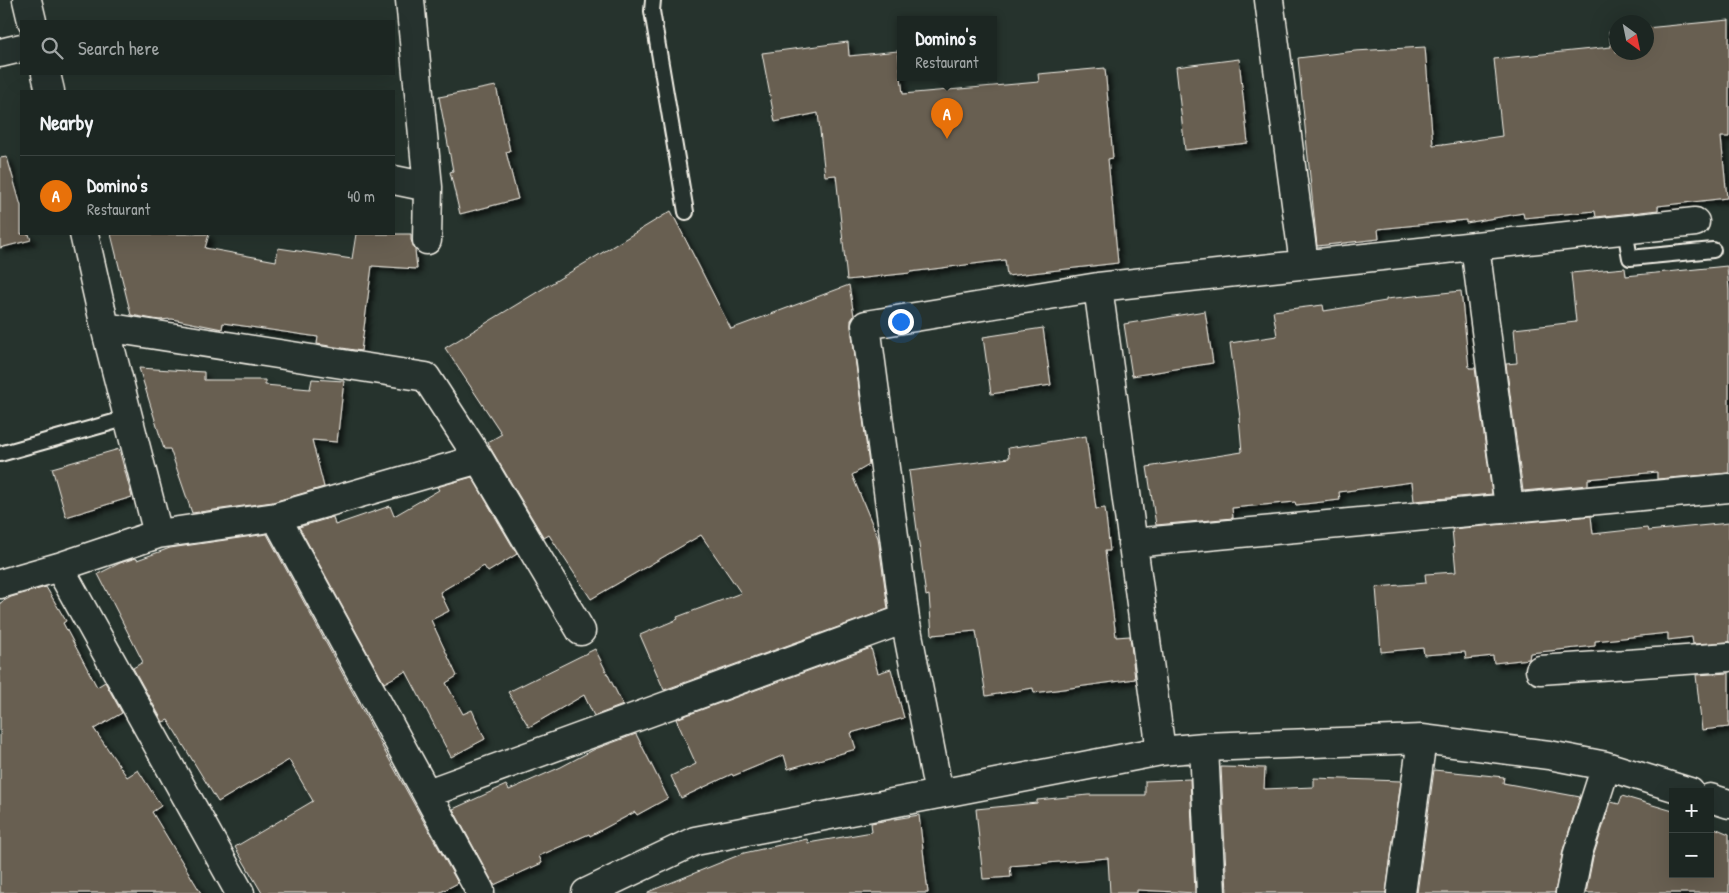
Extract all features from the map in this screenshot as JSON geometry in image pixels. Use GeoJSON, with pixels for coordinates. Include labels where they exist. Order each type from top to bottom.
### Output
{"type":"FeatureCollection","features":[{"type":"Feature","properties":{"kind":"street"},"geometry":{"type":"LineString","coordinates":[[27,0],[32,20]]}},
{"type":"Feature","properties":{"kind":"street"},"geometry":{"type":"LineString","coordinates":[[410,0],[428,187],[427,240]]}},
{"type":"Feature","properties":{"kind":"street"},"geometry":{"type":"LineString","coordinates":[[1268,0],[1304,264]]}},
{"type":"Feature","properties":{"kind":"street"},"geometry":{"type":"LineString","coordinates":[[0,53],[20,48]]}},
{"type":"Feature","properties":{"kind":"street"},"geometry":{"type":"LineString","coordinates":[[46,75],[50,90]]}},
{"type":"Feature","properties":{"kind":"street"},"geometry":{"type":"LineString","coordinates":[[395,180],[428,187]]}},
{"type":"Feature","properties":{"kind":"street"},"geometry":{"type":"LineString","coordinates":[[939,794],[905,619],[866,324],[1098,288],[1684,224]]}},
{"type":"Feature","properties":{"kind":"street"},"geometry":{"type":"LineString","coordinates":[[84,235],[105,327],[158,534]]}},
{"type":"Feature","properties":{"kind":"street"},"geometry":{"type":"LineString","coordinates":[[1475,246],[1510,508]]}},
{"type":"Feature","properties":{"kind":"street"},"geometry":{"type":"LineString","coordinates":[[1098,288],[1160,751]]}},
{"type":"Feature","properties":{"kind":"street"},"geometry":{"type":"LineString","coordinates":[[105,327],[426,377],[479,459],[581,631]]}},
{"type":"Feature","properties":{"kind":"street"},"geometry":{"type":"LineString","coordinates":[[0,584],[59,568],[158,534],[276,517],[479,459]]}},
{"type":"Feature","properties":{"kind":"street"},"geometry":{"type":"LineString","coordinates":[[1132,543],[1729,488]]}},
{"type":"Feature","properties":{"kind":"street"},"geometry":{"type":"LineString","coordinates":[[276,517],[428,793],[478,892]]}},
{"type":"Feature","properties":{"kind":"street"},"geometry":{"type":"LineString","coordinates":[[59,568],[240,893]]}},
{"type":"Feature","properties":{"kind":"street"},"geometry":{"type":"LineString","coordinates":[[428,793],[905,619]]}},
{"type":"Feature","properties":{"kind":"street"},"geometry":{"type":"LineString","coordinates":[[1540,670],[1729,657]]}},
{"type":"Feature","properties":{"kind":"street"},"geometry":{"type":"LineString","coordinates":[[586,893],[695,841],[1160,751],[1204,747],[1422,739],[1549,755],[1606,766],[1677,788]]}},
{"type":"Feature","properties":{"kind":"street"},"geometry":{"type":"LineString","coordinates":[[1402,893],[1422,739]]}},
{"type":"Feature","properties":{"kind":"street"},"geometry":{"type":"LineString","coordinates":[[1204,747],[1211,893]]}},
{"type":"Feature","properties":{"kind":"street"},"geometry":{"type":"LineString","coordinates":[[1570,893],[1578,854],[1606,766]]}},
{"type":"Feature","properties":{"kind":"street"},"geometry":{"type":"LineString","coordinates":[[1714,799],[1729,804]]}},
{"type":"Feature","properties":{"kind":"lane"},"geometry":{"type":"LineString","coordinates":[[653,0],[652,11],[686,212]]}},
{"type":"Feature","properties":{"kind":"lane"},"geometry":{"type":"LineString","coordinates":[[1676,254],[1684,224]]}},
{"type":"Feature","properties":{"kind":"lane"},"geometry":{"type":"LineString","coordinates":[[1625,230],[1630,258],[1712,250]]}},
{"type":"Feature","properties":{"kind":"lane"},"geometry":{"type":"LineString","coordinates":[[0,454],[128,418]]}},
{"type":"Feature","properties":{"kind":"building"},"geometry":{"type":"Polygon","coordinates":[[[1729,20],[1729,137],[1721,137],[1727,198],[1658,206],[1658,210],[1596,217],[1595,211],[1524,218],[1523,213],[1466,223],[1466,220],[1378,229],[1379,239],[1317,246],[1298,58],[1355,51],[1425,47],[1433,145],[1443,145],[1502,136],[1494,59],[1609,47],[1609,60],[1654,60],[1654,27],[1729,20]]]}},
{"type":"Feature","properties":{"kind":"building"},"geometry":{"type":"Polygon","coordinates":[[[848,42],[849,56],[897,51],[897,81],[901,81],[903,94],[1039,82],[1038,74],[1105,68],[1113,158],[1108,159],[1118,263],[1007,276],[1005,260],[847,280],[836,175],[825,176],[818,113],[775,122],[762,53],[848,42]]]}},
{"type":"Feature","properties":{"kind":"building"},"geometry":{"type":"Polygon","coordinates":[[[1239,59],[1248,143],[1185,150],[1176,67],[1239,59]]]}},
{"type":"Feature","properties":{"kind":"building"},"geometry":{"type":"Polygon","coordinates":[[[496,86],[510,151],[506,152],[518,199],[460,214],[450,172],[453,171],[439,97],[496,86]]]}},
{"type":"Feature","properties":{"kind":"building"},"geometry":{"type":"Polygon","coordinates":[[[7,157],[20,202],[20,235],[29,235],[31,240],[0,248],[0,158],[7,157]]]}},
{"type":"Feature","properties":{"kind":"building"},"geometry":{"type":"Polygon","coordinates":[[[671,211],[731,329],[849,285],[854,316],[851,320],[851,327],[869,465],[852,475],[878,538],[888,609],[664,690],[640,635],[678,619],[677,617],[741,593],[701,535],[591,599],[549,535],[544,538],[491,449],[488,442],[502,434],[445,348],[671,211]]]}},
{"type":"Feature","properties":{"kind":"building"},"geometry":{"type":"Polygon","coordinates":[[[411,234],[417,269],[372,266],[361,351],[317,344],[318,337],[223,323],[222,329],[172,319],[159,320],[131,315],[111,235],[209,235],[205,248],[276,261],[278,248],[352,259],[356,235],[411,234]]]}},
{"type":"Feature","properties":{"kind":"building"},"geometry":{"type":"Polygon","coordinates":[[[1727,266],[1729,290],[1729,473],[1657,479],[1657,472],[1588,479],[1588,485],[1523,491],[1506,364],[1517,363],[1514,329],[1576,322],[1571,273],[1625,268],[1626,276],[1727,266]]]}},
{"type":"Feature","properties":{"kind":"building"},"geometry":{"type":"Polygon","coordinates":[[[1461,291],[1469,368],[1475,368],[1492,494],[1414,501],[1412,482],[1339,492],[1340,500],[1296,505],[1295,502],[1232,508],[1233,518],[1156,525],[1147,467],[1242,452],[1240,418],[1230,343],[1277,336],[1273,311],[1323,305],[1324,311],[1386,301],[1386,299],[1461,291]]]}},
{"type":"Feature","properties":{"kind":"building"},"geometry":{"type":"Polygon","coordinates":[[[1205,311],[1213,363],[1132,376],[1124,324],[1205,311]]]}},
{"type":"Feature","properties":{"kind":"building"},"geometry":{"type":"Polygon","coordinates":[[[1043,328],[1051,385],[991,394],[983,337],[1043,328]]]}},
{"type":"Feature","properties":{"kind":"building"},"geometry":{"type":"Polygon","coordinates":[[[139,368],[204,372],[204,380],[265,380],[265,385],[310,389],[312,379],[344,381],[337,442],[312,440],[324,487],[273,502],[192,513],[170,449],[164,449],[139,368]]]}},
{"type":"Feature","properties":{"kind":"building"},"geometry":{"type":"Polygon","coordinates":[[[1086,436],[1096,509],[1105,508],[1110,551],[1105,551],[1116,637],[1130,636],[1135,679],[1034,693],[1033,688],[986,696],[976,631],[932,635],[929,595],[926,596],[909,471],[1009,458],[1008,448],[1086,436]]]}},
{"type":"Feature","properties":{"kind":"building"},"geometry":{"type":"Polygon","coordinates":[[[119,449],[132,497],[66,517],[52,468],[119,449]]]}},
{"type":"Feature","properties":{"kind":"building"},"geometry":{"type":"Polygon","coordinates":[[[472,477],[517,554],[488,572],[484,566],[440,592],[449,611],[431,620],[457,676],[446,683],[463,714],[472,710],[485,739],[451,757],[406,671],[384,683],[299,527],[333,517],[335,525],[390,506],[394,516],[439,490],[437,487],[472,477]]]}},
{"type":"Feature","properties":{"kind":"building"},"geometry":{"type":"Polygon","coordinates":[[[1591,516],[1593,534],[1647,528],[1648,531],[1729,523],[1729,642],[1693,644],[1692,637],[1668,640],[1668,633],[1595,641],[1595,646],[1530,653],[1529,659],[1494,663],[1493,656],[1466,659],[1465,652],[1424,655],[1423,648],[1381,652],[1376,587],[1426,583],[1425,574],[1456,572],[1452,529],[1591,516]]]}},
{"type":"Feature","properties":{"kind":"building"},"geometry":{"type":"Polygon","coordinates":[[[267,534],[458,883],[439,893],[262,893],[235,847],[313,801],[289,760],[218,802],[168,720],[163,722],[133,668],[143,662],[98,574],[120,563],[136,558],[137,560],[170,548],[267,534]]]}},
{"type":"Feature","properties":{"kind":"building"},"geometry":{"type":"Polygon","coordinates":[[[46,587],[66,621],[63,623],[97,687],[105,682],[122,713],[94,729],[127,777],[138,770],[161,806],[152,812],[201,893],[0,893],[0,603],[11,597],[46,587]]]}},
{"type":"Feature","properties":{"kind":"building"},"geometry":{"type":"Polygon","coordinates":[[[871,648],[878,673],[891,669],[904,718],[851,733],[856,749],[788,769],[784,755],[733,776],[732,774],[681,798],[671,776],[696,764],[676,719],[871,648]]]}},
{"type":"Feature","properties":{"kind":"building"},"geometry":{"type":"Polygon","coordinates":[[[595,649],[623,705],[594,716],[584,695],[529,727],[508,692],[595,649]]]}},
{"type":"Feature","properties":{"kind":"building"},"geometry":{"type":"Polygon","coordinates":[[[1729,673],[1729,727],[1702,730],[1696,675],[1729,673]]]}},
{"type":"Feature","properties":{"kind":"building"},"geometry":{"type":"Polygon","coordinates":[[[636,734],[668,798],[637,815],[635,812],[590,836],[589,834],[539,856],[542,863],[494,885],[453,809],[506,785],[509,790],[561,767],[595,749],[636,734]]]}},
{"type":"Feature","properties":{"kind":"building"},"geometry":{"type":"Polygon","coordinates":[[[1221,767],[1265,768],[1264,789],[1314,787],[1314,778],[1401,781],[1386,893],[1227,893],[1221,767]]]}},
{"type":"Feature","properties":{"kind":"building"},"geometry":{"type":"Polygon","coordinates":[[[1434,770],[1504,777],[1503,783],[1580,797],[1563,850],[1555,893],[1417,893],[1434,770]]]}},
{"type":"Feature","properties":{"kind":"building"},"geometry":{"type":"Polygon","coordinates":[[[1190,779],[1195,893],[1137,890],[1137,893],[1110,893],[1108,858],[1010,866],[1011,877],[983,879],[976,809],[1037,803],[1037,800],[1088,795],[1145,795],[1145,781],[1190,779]]]}},
{"type":"Feature","properties":{"kind":"building"},"geometry":{"type":"Polygon","coordinates":[[[1622,796],[1669,810],[1669,878],[1714,878],[1714,828],[1729,834],[1729,893],[1586,893],[1593,857],[1611,802],[1619,804],[1622,796]]]}},
{"type":"Feature","properties":{"kind":"building"},"geometry":{"type":"Polygon","coordinates":[[[919,815],[928,893],[648,893],[744,853],[807,839],[808,843],[872,832],[871,823],[919,815]]]}},
{"type":"Feature","properties":{"kind":"place","name":"Domino's"},"geometry":{"type":"Point","coordinates":[947,139]}}]}
